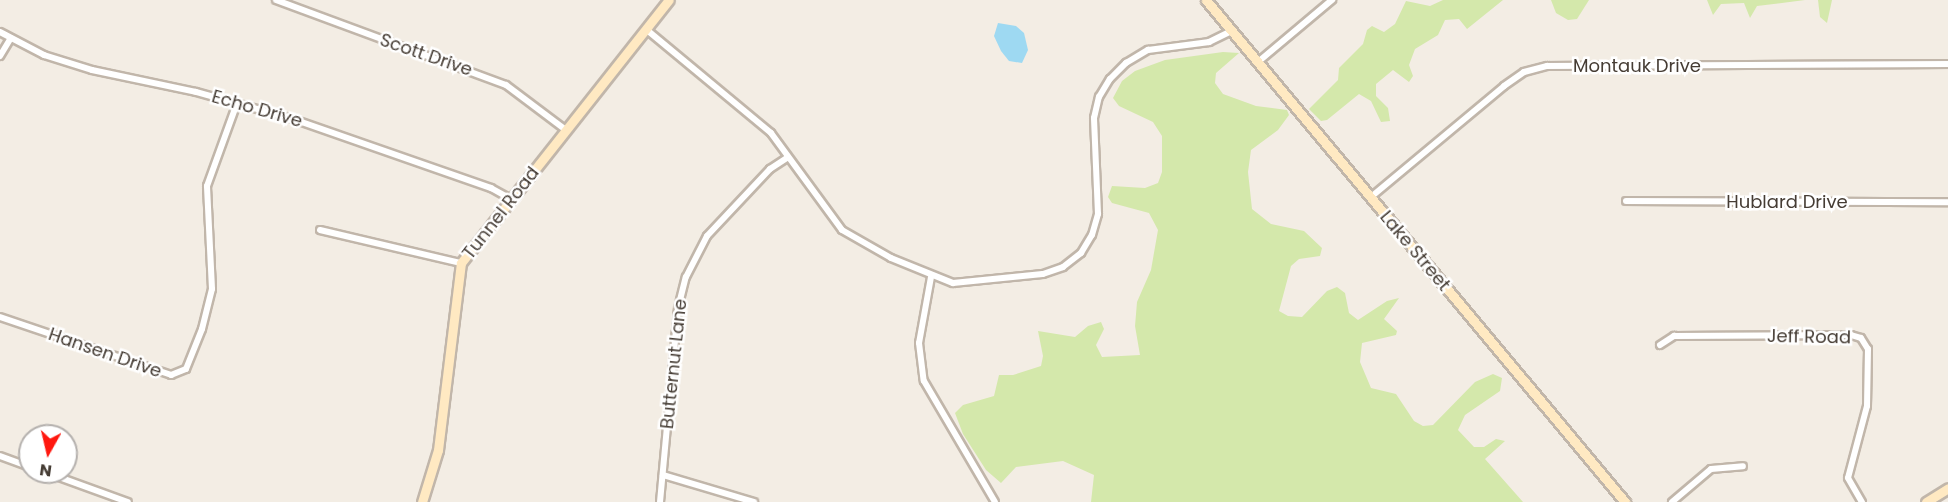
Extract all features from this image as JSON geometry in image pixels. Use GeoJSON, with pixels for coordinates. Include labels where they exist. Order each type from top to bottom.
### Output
{"type":"FeatureCollection","features":[{"type":"Feature","properties":{"kind":"street","name":"Tunnel Road"},"geometry":{"type":"LineString","coordinates":[[422,502],[438,450],[461,263],[669,0]]}},
{"type":"Feature","properties":{"kind":"street","name":"Lake Street"},"geometry":{"type":"LineString","coordinates":[[1206,0],[1625,502]]}},
{"type":"Feature","properties":{"kind":"street"},"geometry":{"type":"LineString","coordinates":[[1258,62],[1332,0]]}},
{"type":"Feature","properties":{"kind":"street","name":"Scott Drive"},"geometry":{"type":"LineString","coordinates":[[279,1],[506,85],[566,129]]}},
{"type":"Feature","properties":{"kind":"street"},"geometry":{"type":"LineString","coordinates":[[647,30],[750,111],[771,133],[787,158],[842,230],[861,244],[931,277],[953,283],[1043,274],[1063,267],[1081,253],[1092,235],[1098,214],[1094,118],[1099,97],[1110,80],[1126,63],[1148,50],[1209,42],[1232,32]]}},
{"type":"Feature","properties":{"kind":"street","name":"Echo Drive"},"geometry":{"type":"LineString","coordinates":[[0,32],[44,55],[92,70],[237,103],[386,151],[511,199]]}},
{"type":"Feature","properties":{"kind":"street"},"geometry":{"type":"LineString","coordinates":[[0,56],[11,38]]}},
{"type":"Feature","properties":{"kind":"street","name":"Montauk Drive"},"geometry":{"type":"LineString","coordinates":[[1371,197],[1504,86],[1524,72],[1546,66],[1948,64]]}},
{"type":"Feature","properties":{"kind":"street","name":"Hansen Drive"},"geometry":{"type":"LineString","coordinates":[[0,317],[171,375],[186,369],[202,329],[212,289],[207,186],[237,103]]}},
{"type":"Feature","properties":{"kind":"street","name":"Butternut Lane"},"geometry":{"type":"LineString","coordinates":[[660,502],[678,308],[686,277],[707,236],[770,169],[787,158]]}},
{"type":"Feature","properties":{"kind":"street","name":"Hublard Drive"},"geometry":{"type":"LineString","coordinates":[[1626,201],[1948,202]]}},
{"type":"Feature","properties":{"kind":"street"},"geometry":{"type":"LineString","coordinates":[[320,230],[461,263]]}},
{"type":"Feature","properties":{"kind":"street"},"geometry":{"type":"LineString","coordinates":[[931,277],[919,343],[924,381],[995,502]]}},
{"type":"Feature","properties":{"kind":"street","name":"Jeff Road"},"geometry":{"type":"LineString","coordinates":[[1660,345],[1674,336],[1851,335],[1861,338],[1868,349],[1867,406],[1848,478],[1862,502]]}},
{"type":"Feature","properties":{"kind":"street"},"geometry":{"type":"LineString","coordinates":[[0,456],[18,462]]}},
{"type":"Feature","properties":{"kind":"street"},"geometry":{"type":"LineString","coordinates":[[1672,502],[1711,469],[1743,466]]}},
{"type":"Feature","properties":{"kind":"street"},"geometry":{"type":"LineString","coordinates":[[663,475],[754,502]]}},
{"type":"Feature","properties":{"kind":"street"},"geometry":{"type":"LineString","coordinates":[[77,484],[128,502]]}},
{"type":"Feature","properties":{"kind":"street"},"geometry":{"type":"LineString","coordinates":[[1926,502],[1948,488]]}},
{"type":"Feature","properties":{"kind":"street"},"geometry":{"type":"LineString","coordinates":[[103,502],[106,495]]}},
{"type":"Feature","properties":{"kind":"green space"},"geometry":{"type":"Polygon","coordinates":[[[1443,0],[1503,0],[1467,29],[1459,19],[1445,20],[1438,35],[1415,49],[1409,65],[1413,76],[1409,82],[1393,70],[1376,84],[1376,96],[1388,108],[1390,121],[1381,122],[1371,101],[1359,94],[1327,120],[1321,121],[1309,109],[1338,80],[1339,68],[1363,44],[1367,30],[1372,26],[1384,32],[1395,24],[1406,1],[1430,6],[1443,0]]]}},
{"type":"Feature","properties":{"kind":"green space"},"geometry":{"type":"Polygon","coordinates":[[[1551,0],[1589,0],[1577,19],[1568,20],[1556,13],[1551,0]]]}},
{"type":"Feature","properties":{"kind":"green space"},"geometry":{"type":"Polygon","coordinates":[[[1707,0],[1805,0],[1757,6],[1750,18],[1744,3],[1721,4],[1713,15],[1707,0]]]}},
{"type":"Feature","properties":{"kind":"green space"},"geometry":{"type":"Polygon","coordinates":[[[1818,0],[1832,0],[1827,23],[1820,17],[1818,0]]]}},
{"type":"Feature","properties":{"kind":"green space"},"geometry":{"type":"Polygon","coordinates":[[[1223,52],[1239,53],[1216,73],[1215,83],[1223,94],[1256,106],[1287,110],[1289,115],[1278,130],[1251,150],[1248,172],[1252,209],[1271,224],[1304,231],[1322,248],[1320,256],[1299,259],[1291,266],[1279,311],[1288,316],[1302,317],[1327,291],[1337,287],[1345,293],[1349,313],[1358,320],[1387,301],[1399,298],[1384,319],[1397,331],[1396,335],[1362,343],[1360,362],[1371,388],[1396,394],[1414,421],[1423,426],[1433,425],[1475,382],[1493,374],[1502,378],[1500,391],[1465,415],[1458,430],[1474,447],[1484,447],[1496,439],[1505,441],[1485,459],[1523,502],[1091,502],[1094,475],[1063,461],[1016,467],[1001,483],[986,470],[963,434],[955,413],[963,405],[994,396],[999,375],[1013,375],[1041,366],[1043,356],[1038,331],[1075,337],[1088,326],[1101,322],[1104,329],[1096,345],[1102,357],[1140,355],[1135,326],[1137,302],[1151,270],[1158,230],[1149,213],[1112,203],[1108,197],[1112,186],[1145,188],[1158,183],[1162,172],[1162,136],[1153,122],[1119,106],[1113,98],[1122,81],[1135,71],[1165,60],[1223,52]]]}},
{"type":"Feature","properties":{"kind":"water"},"geometry":{"type":"Polygon","coordinates":[[[998,23],[1016,26],[1024,33],[1028,50],[1022,63],[1009,61],[1001,51],[994,36],[998,23]]]}}]}
